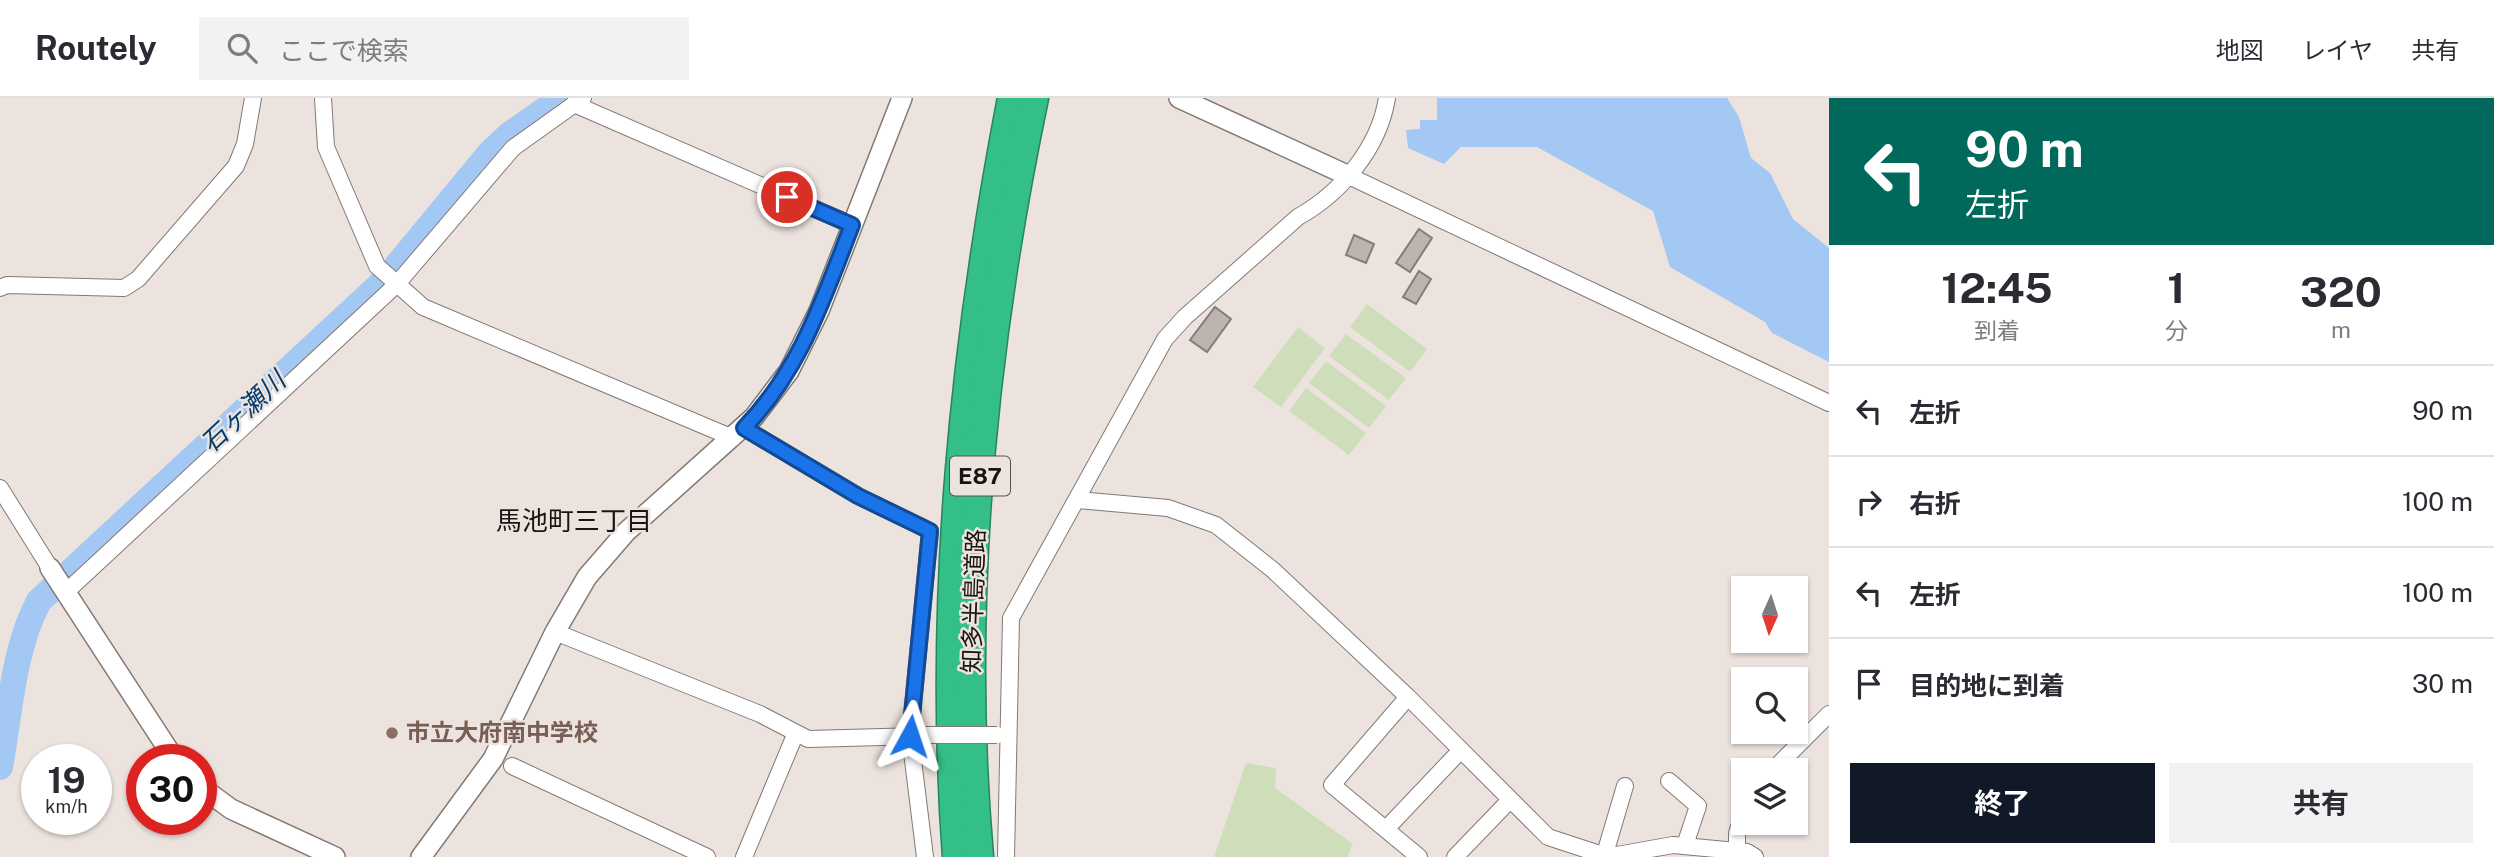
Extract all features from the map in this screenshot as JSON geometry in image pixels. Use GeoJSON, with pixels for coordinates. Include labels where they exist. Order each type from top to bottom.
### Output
{"type":"FeatureCollection","features":[{"type":"Feature","properties":{"kind":"highway","name":"知多半島道路"},"geometry":{"type":"LineString","coordinates":[[957,857],[951,745],[955,531],[965,401],[980,284],[1012,98]]}},
{"type":"Feature","properties":{"kind":"highway","name":"知多半島道路"},"geometry":{"type":"LineString","coordinates":[[979,857],[973,755],[975,546],[986,402],[999,299],[1034,98]]}},
{"type":"Feature","properties":{"kind":"street"},"geometry":{"type":"LineString","coordinates":[[0,288],[7,285],[124,288],[138,279],[236,166],[245,144],[253,98]]}},
{"type":"Feature","properties":{"kind":"street"},"geometry":{"type":"LineString","coordinates":[[323,98],[326,147],[377,266],[423,307],[739,433],[930,531],[918,736],[925,857]]}},
{"type":"Feature","properties":{"kind":"street"},"geometry":{"type":"LineString","coordinates":[[421,857],[493,759],[555,632],[587,577],[606,553],[739,433],[776,391],[800,351],[902,98]]}},
{"type":"Feature","properties":{"kind":"street"},"geometry":{"type":"LineString","coordinates":[[1179,98],[1829,403]]}},
{"type":"Feature","properties":{"kind":"street"},"geometry":{"type":"LineString","coordinates":[[1006,857],[1004,731],[1011,618],[1165,339],[1195,308],[1298,217],[1319,206],[1349,176],[1380,126],[1387,98]]}},
{"type":"Feature","properties":{"kind":"street"},"geometry":{"type":"LineString","coordinates":[[66,592],[390,278],[513,148],[578,101],[852,225]]}},
{"type":"Feature","properties":{"kind":"street"},"geometry":{"type":"LineString","coordinates":[[0,488],[166,744]]}},
{"type":"Feature","properties":{"kind":"street"},"geometry":{"type":"LineString","coordinates":[[1078,500],[1168,508],[1216,525],[1273,570],[1408,697],[1548,837],[1604,855],[1685,845],[1755,857]]}},
{"type":"Feature","properties":{"kind":"street"},"geometry":{"type":"LineString","coordinates":[[555,632],[760,714],[808,739],[1004,731]]}},
{"type":"Feature","properties":{"kind":"street"},"geometry":{"type":"LineString","coordinates":[[1408,697],[1332,785],[1419,857]]}},
{"type":"Feature","properties":{"kind":"street"},"geometry":{"type":"LineString","coordinates":[[1785,758],[1829,714]]}},
{"type":"Feature","properties":{"kind":"street"},"geometry":{"type":"LineString","coordinates":[[744,857],[796,735]]}},
{"type":"Feature","properties":{"kind":"street"},"geometry":{"type":"LineString","coordinates":[[1386,830],[1461,750]]}},
{"type":"Feature","properties":{"kind":"street"},"geometry":{"type":"LineString","coordinates":[[512,766],[707,857]]}},
{"type":"Feature","properties":{"kind":"street"},"geometry":{"type":"LineString","coordinates":[[1669,781],[1698,806],[1685,845]]}},
{"type":"Feature","properties":{"kind":"street"},"geometry":{"type":"LineString","coordinates":[[1604,855],[1625,786]]}},
{"type":"Feature","properties":{"kind":"street"},"geometry":{"type":"LineString","coordinates":[[217,799],[231,809],[335,857]]}},
{"type":"Feature","properties":{"kind":"street"},"geometry":{"type":"LineString","coordinates":[[1455,857],[1510,800]]}},
{"type":"Feature","properties":{"kind":"street"},"geometry":{"type":"LineString","coordinates":[[1737,835],[1737,854]]}},
{"type":"Feature","properties":{"kind":"green space"},"geometry":{"type":"Polygon","coordinates":[[[1367,304],[1427,349],[1410,372],[1350,327],[1367,304]]]}},
{"type":"Feature","properties":{"kind":"green space"},"geometry":{"type":"Polygon","coordinates":[[[1298,327],[1325,348],[1281,407],[1253,387],[1298,327]]]}},
{"type":"Feature","properties":{"kind":"green space"},"geometry":{"type":"Polygon","coordinates":[[[1346,334],[1406,378],[1389,400],[1329,356],[1346,334]]]}},
{"type":"Feature","properties":{"kind":"green space"},"geometry":{"type":"Polygon","coordinates":[[[1326,361],[1386,406],[1369,428],[1309,383],[1326,361]]]}},
{"type":"Feature","properties":{"kind":"green space"},"geometry":{"type":"Polygon","coordinates":[[[1306,388],[1366,433],[1349,455],[1289,411],[1306,388]]]}},
{"type":"Feature","properties":{"kind":"green space"},"geometry":{"type":"Polygon","coordinates":[[[1246,763],[1276,768],[1275,788],[1353,844],[1347,857],[1214,857],[1246,763]]]}},
{"type":"Feature","properties":{"kind":"water"},"geometry":{"type":"Polygon","coordinates":[[[1437,98],[1727,98],[1739,117],[1751,158],[1770,173],[1793,219],[1829,248],[1829,362],[1772,333],[1765,322],[1670,267],[1653,211],[1537,147],[1461,147],[1444,164],[1408,148],[1406,130],[1420,129],[1420,120],[1437,120],[1437,98]]]}},
{"type":"Feature","properties":{"kind":"building"},"geometry":{"type":"Polygon","coordinates":[[[1419,229],[1432,238],[1410,272],[1396,263],[1419,229]]]}},
{"type":"Feature","properties":{"kind":"building"},"geometry":{"type":"Polygon","coordinates":[[[1354,235],[1374,244],[1366,263],[1346,255],[1354,235]]]}},
{"type":"Feature","properties":{"kind":"building"},"geometry":{"type":"Polygon","coordinates":[[[1419,271],[1431,279],[1416,304],[1403,297],[1419,271]]]}},
{"type":"Feature","properties":{"kind":"building"},"geometry":{"type":"Polygon","coordinates":[[[1215,307],[1231,319],[1207,352],[1190,340],[1215,307]]]}},
{"type":"Feature","properties":{"kind":"waterway","name":"石ヶ瀬川"},"geometry":{"type":"LineString","coordinates":[[0,767],[18,660],[30,620],[39,601],[385,280],[489,154],[509,135],[562,98]]}},
{"type":"Feature","properties":{"kind":"place","name":"市立大府南中学校"},"geometry":{"type":"Point","coordinates":[392,733]}},
{"type":"Feature","properties":{"kind":"district","name":"馬池町三丁目"},"geometry":{"type":"Point","coordinates":[574,521]}},
{"type":"Feature","properties":{"kind":"route"},"geometry":{"type":"LineString","coordinates":[[787,197],[852,225],[819,311],[800,351],[776,391],[744,428],[858,496],[930,531],[910,736]]}}]}
